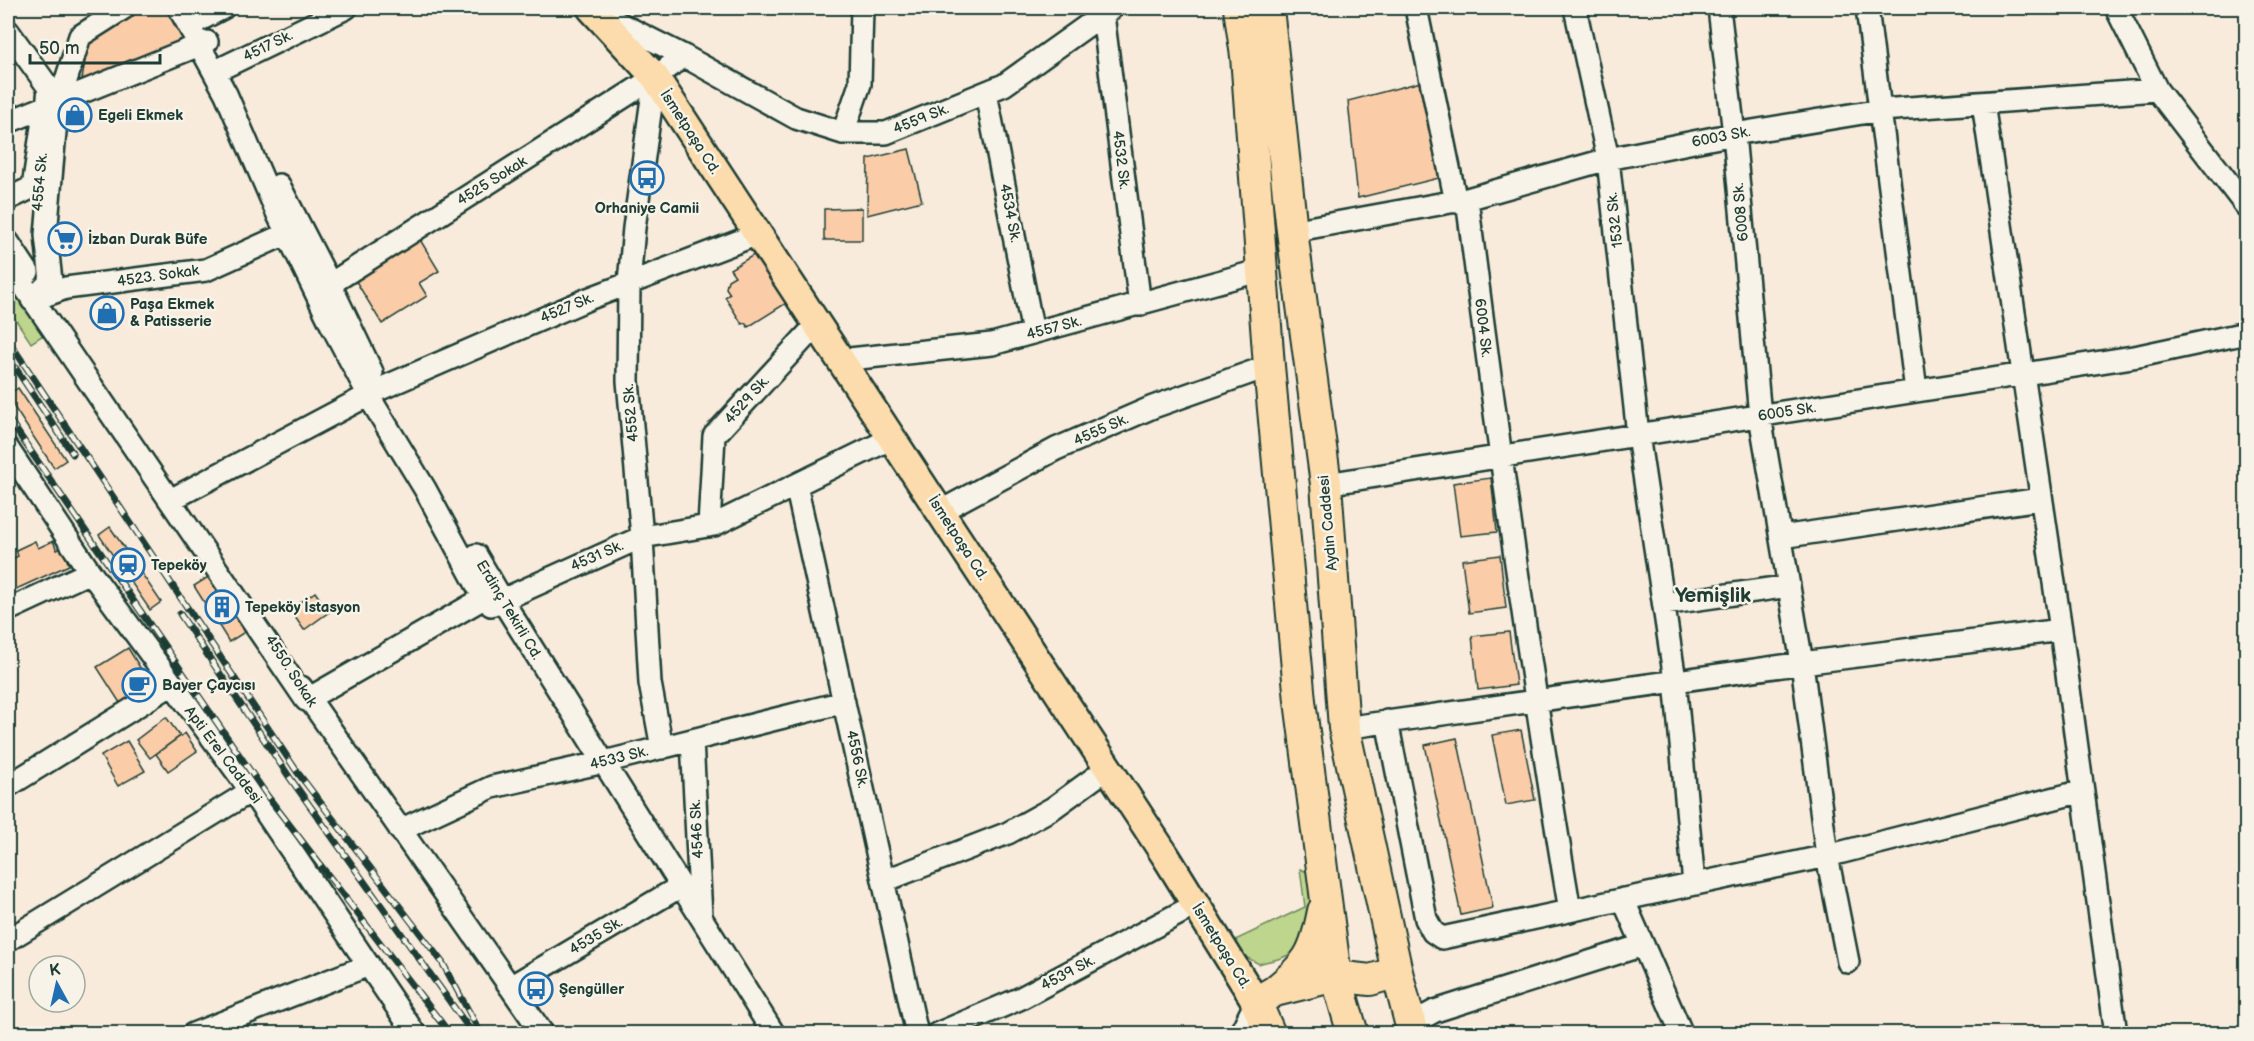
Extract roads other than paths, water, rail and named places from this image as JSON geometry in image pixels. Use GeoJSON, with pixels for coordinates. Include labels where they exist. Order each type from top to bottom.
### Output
{"type":"FeatureCollection","features":[{"type":"Feature","properties":{"kind":"highway"},"geometry":{"type":"LineString","coordinates":[[1239,8],[1246,56],[1269,366],[1300,701],[1336,976],[1353,1034]]}},
{"type":"Feature","properties":{"kind":"highway","name":"Aydın Caddesi"},"geometry":{"type":"LineString","coordinates":[[1268,8],[1292,231],[1326,484],[1344,728],[1397,972],[1412,1029]]}},
{"type":"Feature","properties":{"kind":"highway"},"geometry":{"type":"LineString","coordinates":[[1265,997],[1300,971],[1317,942],[1325,899]]}},
{"type":"Feature","properties":{"kind":"highway"},"geometry":{"type":"LineString","coordinates":[[1265,997],[1336,976],[1370,980],[1397,972]]}},
{"type":"Feature","properties":{"kind":"highway"},"geometry":{"type":"LineString","coordinates":[[1265,997],[1270,1034]]}},
{"type":"Feature","properties":{"kind":"main road","name":"İsmetpaşa Cd."},"geometry":{"type":"LineString","coordinates":[[592,8],[655,77],[1108,768],[1195,905],[1265,997]]}},
{"type":"Feature","properties":{"kind":"street"},"geometry":{"type":"LineString","coordinates":[[8,199],[33,187],[44,116],[52,105],[80,36],[124,8]]}},
{"type":"Feature","properties":{"kind":"street"},"geometry":{"type":"LineString","coordinates":[[179,8],[203,43]]}},
{"type":"Feature","properties":{"kind":"street"},"geometry":{"type":"LineString","coordinates":[[8,263],[37,291],[306,700],[313,704],[484,598],[374,392],[332,326],[294,231],[203,43],[193,15],[223,8]]}},
{"type":"Feature","properties":{"kind":"street","name":"4517 Sk."},"geometry":{"type":"LineString","coordinates":[[222,68],[346,8]]}},
{"type":"Feature","properties":{"kind":"street","name":"4559 Sk."},"geometry":{"type":"LineString","coordinates":[[592,8],[796,118],[843,133],[886,133],[1004,86],[1107,11]]}},
{"type":"Feature","properties":{"kind":"street"},"geometry":{"type":"LineString","coordinates":[[843,133],[860,84],[862,8]]}},
{"type":"Feature","properties":{"kind":"street","name":"6004 Sk."},"geometry":{"type":"LineString","coordinates":[[1416,8],[1462,200],[1535,701],[1570,911]]}},
{"type":"Feature","properties":{"kind":"street","name":"1532 Sk."},"geometry":{"type":"LineString","coordinates":[[1575,8],[1608,159],[1638,435],[1675,680],[1694,884]]}},
{"type":"Feature","properties":{"kind":"street","name":"6008 Sk."},"geometry":{"type":"LineString","coordinates":[[1719,8],[1734,134],[1760,416],[1803,663],[1827,856],[1848,962]]}},
{"type":"Feature","properties":{"kind":"street"},"geometry":{"type":"LineString","coordinates":[[1867,8],[1916,391]]}},
{"type":"Feature","properties":{"kind":"street"},"geometry":{"type":"LineString","coordinates":[[2116,8],[2157,90],[2237,177],[2247,206]]}},
{"type":"Feature","properties":{"kind":"street","name":"4532 Sk."},"geometry":{"type":"LineString","coordinates":[[1107,11],[1140,305]]}},
{"type":"Feature","properties":{"kind":"street"},"geometry":{"type":"LineString","coordinates":[[8,31],[52,105],[46,236],[51,280],[37,291]]}},
{"type":"Feature","properties":{"kind":"street"},"geometry":{"type":"LineString","coordinates":[[8,122],[203,43]]}},
{"type":"Feature","properties":{"kind":"street","name":"Erdinç Tekirli Cd."},"geometry":{"type":"LineString","coordinates":[[203,43],[222,68],[271,171],[294,231],[330,284],[374,392],[774,1034]]}},
{"type":"Feature","properties":{"kind":"street"},"geometry":{"type":"LineString","coordinates":[[655,77],[684,56]]}},
{"type":"Feature","properties":{"kind":"street","name":"4552 Sk."},"geometry":{"type":"LineString","coordinates":[[655,77],[634,228],[629,283],[628,381],[642,537],[650,683],[662,748]]}},
{"type":"Feature","properties":{"kind":"street","name":"4525 Sokak"},"geometry":{"type":"LineString","coordinates":[[330,284],[655,77]]}},
{"type":"Feature","properties":{"kind":"street","name":"6003 Sk."},"geometry":{"type":"LineString","coordinates":[[1292,231],[1462,200],[1608,159],[1734,134],[1881,110],[2157,90]]}},
{"type":"Feature","properties":{"kind":"street","name":"4534 Sk."},"geometry":{"type":"LineString","coordinates":[[986,93],[1033,333]]}},
{"type":"Feature","properties":{"kind":"street"},"geometry":{"type":"LineString","coordinates":[[1983,103],[2061,630],[2116,1034]]}},
{"type":"Feature","properties":{"kind":"street","name":"4523. Sokak"},"geometry":{"type":"LineString","coordinates":[[37,291],[206,270],[294,231]]}},
{"type":"Feature","properties":{"kind":"street","name":"4527 Sk."},"geometry":{"type":"LineString","coordinates":[[176,496],[374,392],[588,299],[758,234]]}},
{"type":"Feature","properties":{"kind":"street","name":"4550. Sokak"},"geometry":{"type":"LineString","coordinates":[[8,242],[37,291],[313,704],[543,1034]]}},
{"type":"Feature","properties":{"kind":"street","name":"4557 Sk."},"geometry":{"type":"LineString","coordinates":[[840,360],[992,344],[1262,270]]}},
{"type":"Feature","properties":{"kind":"street","name":"4529 Sk."},"geometry":{"type":"LineString","coordinates":[[709,526],[714,436],[817,324]]}},
{"type":"Feature","properties":{"kind":"street","name":"6005 Sk."},"geometry":{"type":"LineString","coordinates":[[1326,484],[2139,356],[2247,333]]}},
{"type":"Feature","properties":{"kind":"street","name":"4555 Sk."},"geometry":{"type":"LineString","coordinates":[[941,512],[1056,449],[1153,407],[1269,366]]}},
{"type":"Feature","properties":{"kind":"street","name":"4531 Sk."},"geometry":{"type":"LineString","coordinates":[[313,704],[502,598],[642,537],[714,525],[892,438]]}},
{"type":"Feature","properties":{"kind":"street","name":"Apti Erel Caddesi"},"geometry":{"type":"LineString","coordinates":[[8,448],[90,572],[251,791],[416,1034]]}},
{"type":"Feature","properties":{"kind":"street","name":"4556 Sk."},"geometry":{"type":"LineString","coordinates":[[796,485],[917,1034]]}},
{"type":"Feature","properties":{"kind":"street"},"geometry":{"type":"LineString","coordinates":[[1781,537],[2041,499]]}},
{"type":"Feature","properties":{"kind":"street"},"geometry":{"type":"LineString","coordinates":[[8,609],[90,572]]}},
{"type":"Feature","properties":{"kind":"street"},"geometry":{"type":"LineString","coordinates":[[1664,604],[1789,586]]}},
{"type":"Feature","properties":{"kind":"street"},"geometry":{"type":"LineString","coordinates":[[1344,728],[1675,680],[2061,630]]}},
{"type":"Feature","properties":{"kind":"street"},"geometry":{"type":"LineString","coordinates":[[8,786],[171,685]]}},
{"type":"Feature","properties":{"kind":"street","name":"4533 Sk."},"geometry":{"type":"LineString","coordinates":[[400,830],[492,786],[604,762],[844,702]]}},
{"type":"Feature","properties":{"kind":"street"},"geometry":{"type":"LineString","coordinates":[[1387,721],[1426,919],[1433,932],[1443,938],[1827,856],[2084,791]]}},
{"type":"Feature","properties":{"kind":"street","name":"4546 Sk."},"geometry":{"type":"LineString","coordinates":[[692,740],[702,918]]}},
{"type":"Feature","properties":{"kind":"street"},"geometry":{"type":"LineString","coordinates":[[884,881],[1008,833],[1053,808],[1108,768]]}},
{"type":"Feature","properties":{"kind":"street"},"geometry":{"type":"LineString","coordinates":[[8,940],[251,791]]}},
{"type":"Feature","properties":{"kind":"street","name":"4535 Sk."},"geometry":{"type":"LineString","coordinates":[[510,987],[681,886]]}},
{"type":"Feature","properties":{"kind":"street"},"geometry":{"type":"LineString","coordinates":[[1623,899],[1682,1034]]}},
{"type":"Feature","properties":{"kind":"street","name":"4539 Sk."},"geometry":{"type":"LineString","coordinates":[[937,1034],[1019,999],[1195,905]]}},
{"type":"Feature","properties":{"kind":"street"},"geometry":{"type":"LineString","coordinates":[[1412,1029],[1435,1011],[1643,945]]}},
{"type":"Feature","properties":{"kind":"street"},"geometry":{"type":"LineString","coordinates":[[193,1034],[369,965]]}},
{"type":"Feature","properties":{"kind":"street"},"geometry":{"type":"LineString","coordinates":[[1240,1034],[1265,997]]}},
{"type":"Feature","properties":{"kind":"railway"},"geometry":{"type":"LineString","coordinates":[[8,340],[298,773],[442,962],[481,1034]]}},
{"type":"Feature","properties":{"kind":"railway"},"geometry":{"type":"LineString","coordinates":[[8,357],[73,454]]}},
{"type":"Feature","properties":{"kind":"railway"},"geometry":{"type":"LineString","coordinates":[[8,418],[268,797],[450,1034]]}},
{"type":"Feature","properties":{"kind":"railway"},"geometry":{"type":"LineString","coordinates":[[180,614],[290,778],[473,1034]]}},
{"type":"Feature","properties":{"kind":"place","name":"Egeli Ekmek"},"geometry":{"type":"Point","coordinates":[75,115]}},
{"type":"Feature","properties":{"kind":"place","name":"Orhaniye Camii"},"geometry":{"type":"Point","coordinates":[647,178]}},
{"type":"Feature","properties":{"kind":"place","name":"İzban Durak Büfe"},"geometry":{"type":"Point","coordinates":[65,239]}},
{"type":"Feature","properties":{"kind":"place","name":"Paşa Ekmek & Patisserie"},"geometry":{"type":"Point","coordinates":[107,313]}},
{"type":"Feature","properties":{"kind":"place","name":"Tepeköy"},"geometry":{"type":"Point","coordinates":[128,565]}},
{"type":"Feature","properties":{"kind":"place","name":"Tepeköy İstasyon"},"geometry":{"type":"Point","coordinates":[222,607]}},
{"type":"Feature","properties":{"kind":"place","name":"Bayer Çaycısı"},"geometry":{"type":"Point","coordinates":[139,685]}},
{"type":"Feature","properties":{"kind":"place","name":"Şengüller"},"geometry":{"type":"Point","coordinates":[536,989]}},
{"type":"Feature","properties":{"kind":"district","name":"Yemişlik"},"geometry":{"type":"Point","coordinates":[1713,595]}}]}
